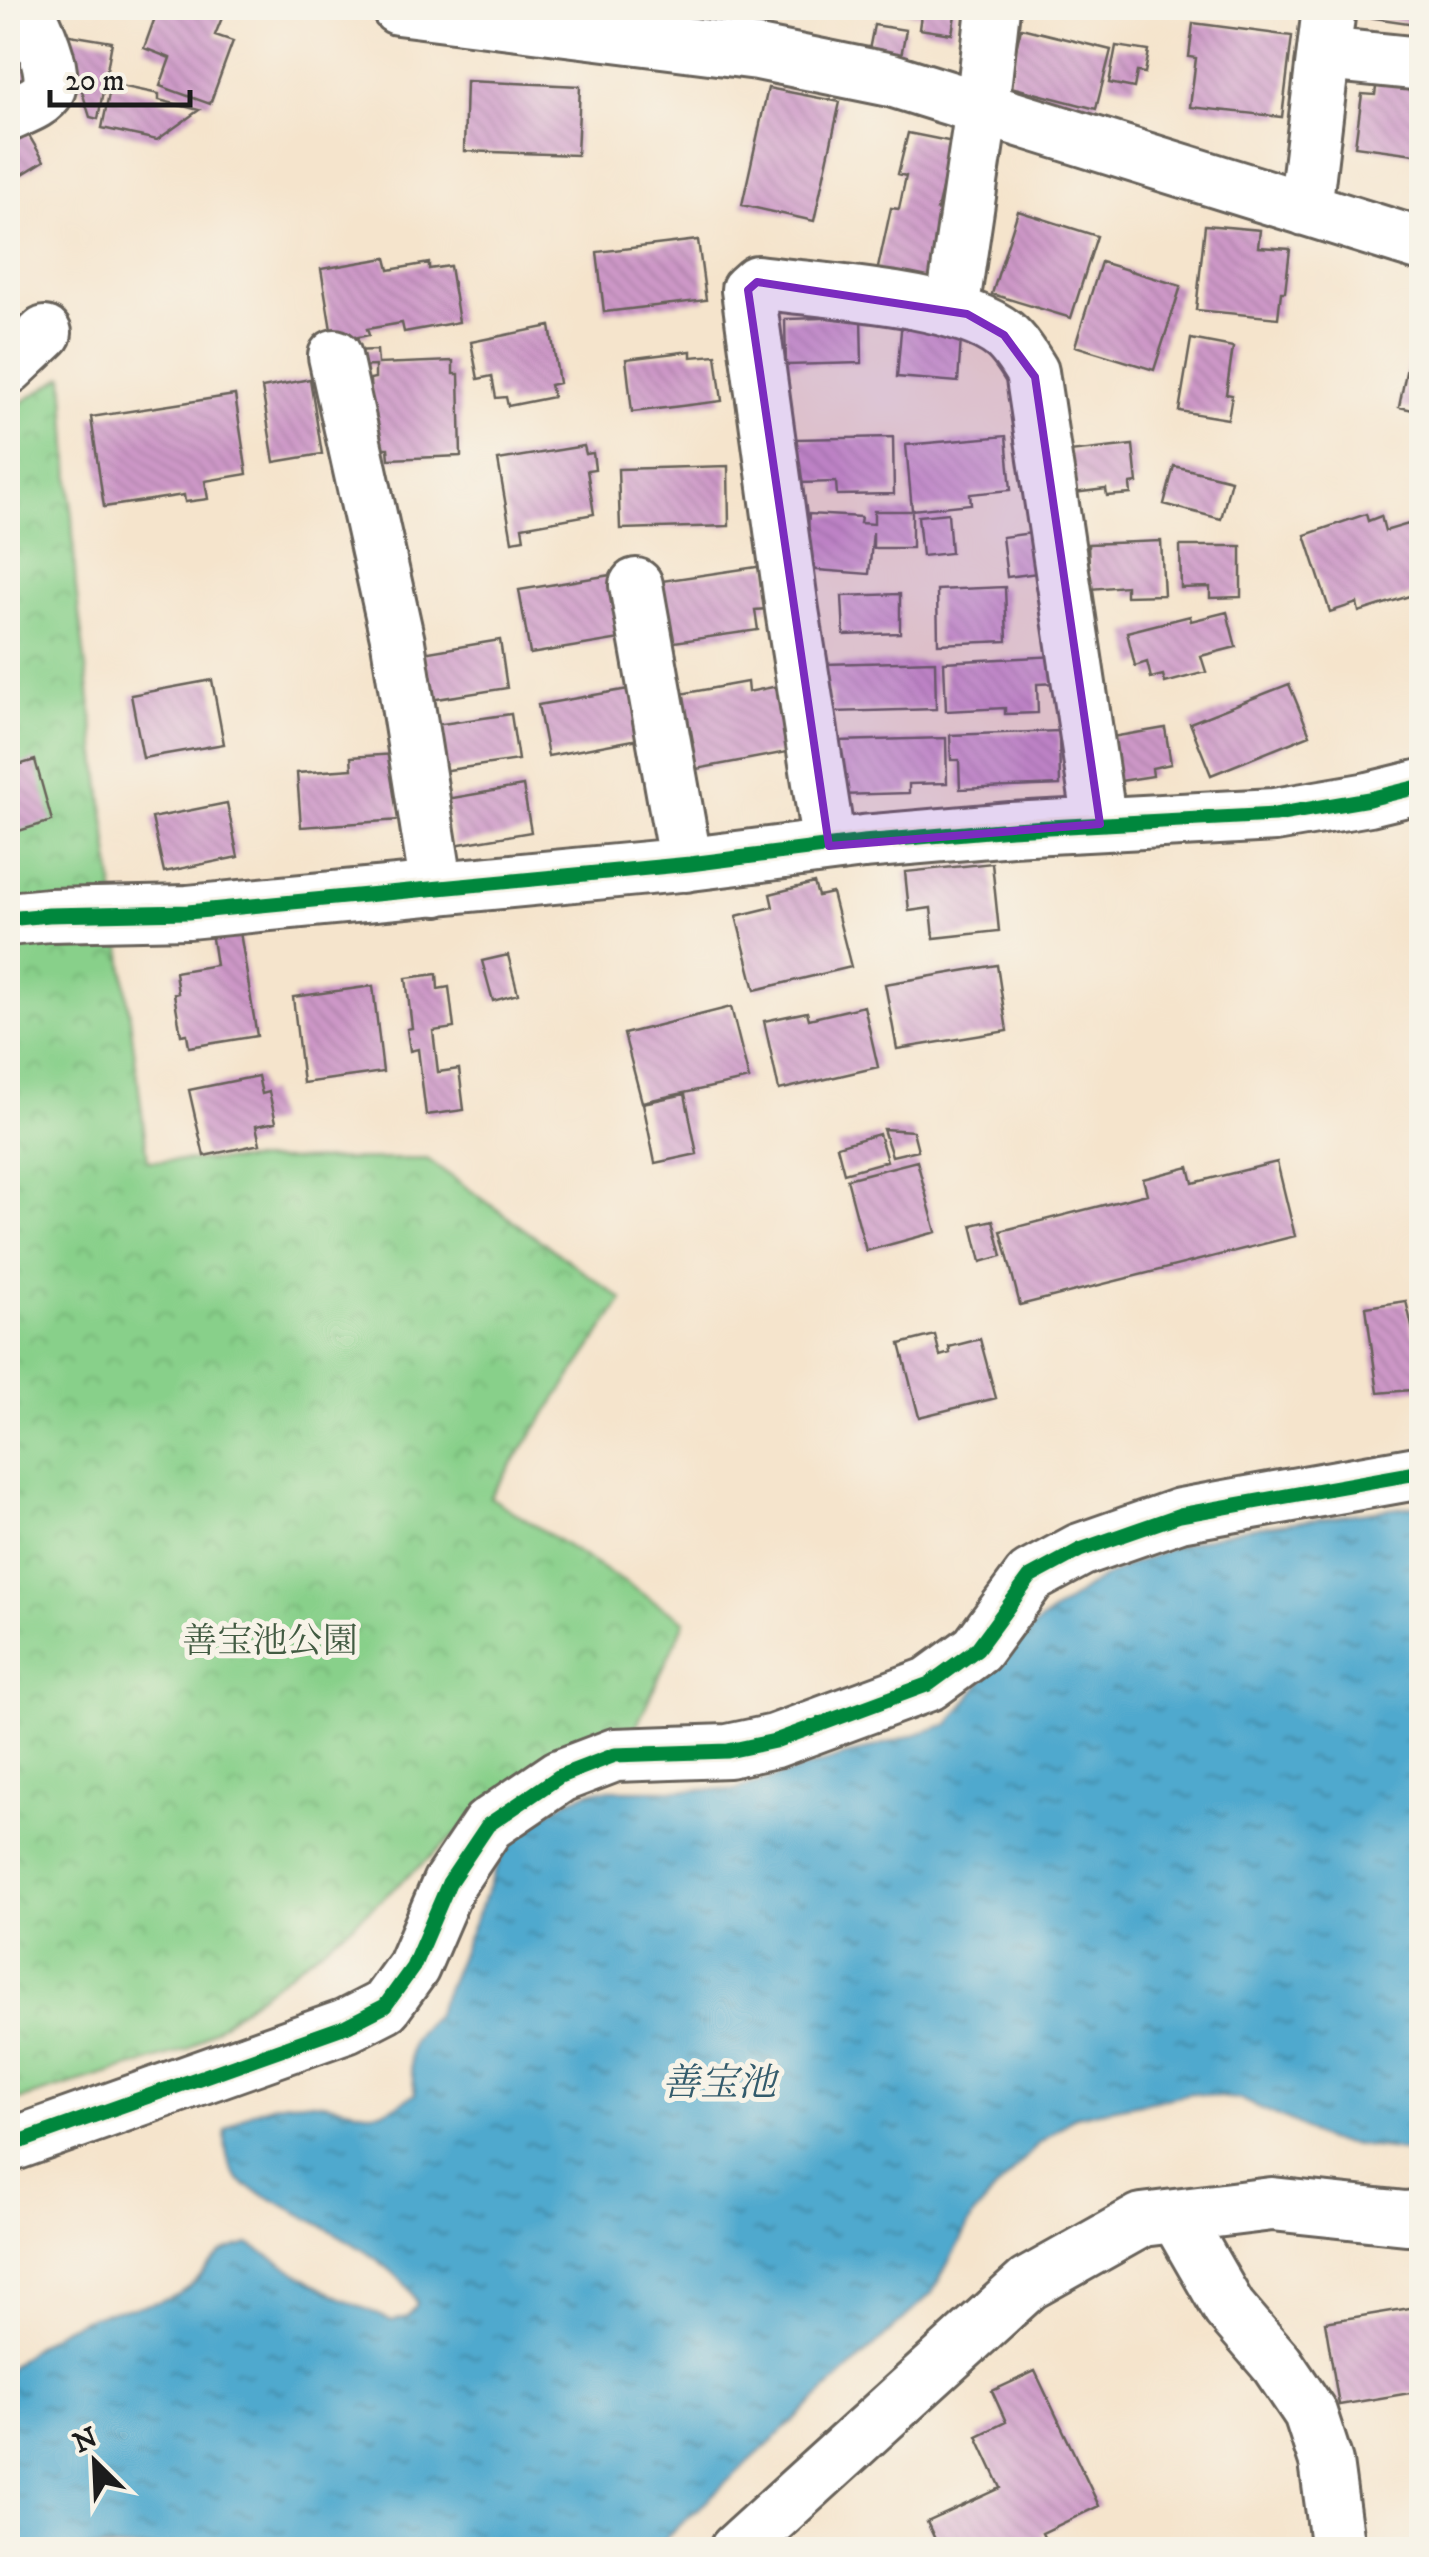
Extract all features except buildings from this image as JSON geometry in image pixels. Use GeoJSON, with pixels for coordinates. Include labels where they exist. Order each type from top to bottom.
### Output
{"type":"FeatureCollection","features":[{"type":"Feature","properties":{"kind":"street"},"geometry":{"type":"LineString","coordinates":[[8,115],[39,99],[47,92],[50,81],[42,42],[26,8]]}},
{"type":"Feature","properties":{"kind":"street"},"geometry":{"type":"LineString","coordinates":[[398,8],[760,30],[891,80],[1422,245]]}},
{"type":"Feature","properties":{"kind":"street"},"geometry":{"type":"LineString","coordinates":[[952,310],[993,8]]}},
{"type":"Feature","properties":{"kind":"street"},"geometry":{"type":"LineString","coordinates":[[1304,209],[1326,31],[1422,64]]}},
{"type":"Feature","properties":{"kind":"street"},"geometry":{"type":"LineString","coordinates":[[828,846],[748,290],[757,282],[968,314],[1004,335],[1018,350],[1035,378],[1100,824]]}},
{"type":"Feature","properties":{"kind":"street"},"geometry":{"type":"LineString","coordinates":[[8,368],[44,333]]}},
{"type":"Feature","properties":{"kind":"street"},"geometry":{"type":"LineString","coordinates":[[335,356],[398,642],[437,889]]}},
{"type":"Feature","properties":{"kind":"street"},"geometry":{"type":"LineString","coordinates":[[636,585],[686,864]]}},
{"type":"Feature","properties":{"kind":"street"},"geometry":{"type":"LineString","coordinates":[[8,919],[188,912],[686,864],[828,846],[1100,824],[1275,816],[1422,786]]}},
{"type":"Feature","properties":{"kind":"street"},"geometry":{"type":"LineString","coordinates":[[8,2146],[329,2032],[386,2006],[413,1967],[449,1883],[488,1825],[560,1776],[615,1755],[728,1751],[775,1741],[929,1684],[977,1648],[1030,1578],[1080,1550],[1180,1515],[1422,1472]]}},
{"type":"Feature","properties":{"kind":"street"},"geometry":{"type":"LineString","coordinates":[[736,2550],[1028,2284],[1142,2220],[1272,2204],[1406,2218],[1422,2216]]}},
{"type":"Feature","properties":{"kind":"street"},"geometry":{"type":"LineString","coordinates":[[1176,2216],[1229,2308],[1278,2364],[1310,2413],[1326,2462],[1338,2550]]}},
{"type":"Feature","properties":{"kind":"highlighted area"},"geometry":{"type":"Polygon","coordinates":[[[757,282],[967,314],[1004,335],[1035,377],[1100,824],[829,846],[748,290],[757,282]]]}},
{"type":"Feature","properties":{"kind":"green space","name":"善宝池公園"},"geometry":{"type":"Polygon","coordinates":[[[64,376],[76,589],[148,1161],[427,1159],[623,1300],[490,1497],[685,1621],[630,1740],[503,1794],[348,1928],[187,2050],[8,2103],[8,411],[64,376]]]}},
{"type":"Feature","properties":{"kind":"water","name":"善宝池"},"geometry":{"type":"Polygon","coordinates":[[[1421,1505],[1421,2153],[1326,2141],[1242,2100],[1191,2093],[1075,2116],[1038,2144],[974,2215],[932,2293],[654,2549],[8,2549],[8,2369],[62,2329],[100,2314],[172,2297],[193,2284],[223,2253],[249,2244],[332,2294],[392,2321],[408,2317],[417,2304],[409,2289],[376,2259],[240,2181],[227,2157],[226,2130],[250,2113],[276,2104],[319,2103],[374,2112],[391,2108],[415,2094],[412,2043],[435,2016],[502,1855],[522,1828],[568,1800],[596,1790],[735,1790],[949,1724],[1006,1651],[1092,1584],[1123,1568],[1176,1546],[1243,1529],[1421,1505]]]}},
{"type":"Feature","properties":{"kind":"cycle path"},"geometry":{"type":"LineString","coordinates":[[8,919],[188,912],[690,864],[863,842],[1011,829],[1275,815],[1422,786]]}},
{"type":"Feature","properties":{"kind":"cycle path"},"geometry":{"type":"LineString","coordinates":[[8,2146],[346,2026],[385,2006],[413,1967],[449,1883],[488,1825],[560,1776],[615,1755],[728,1751],[775,1741],[929,1684],[977,1649],[1030,1577],[1080,1550],[1180,1515],[1422,1472]]}}]}
